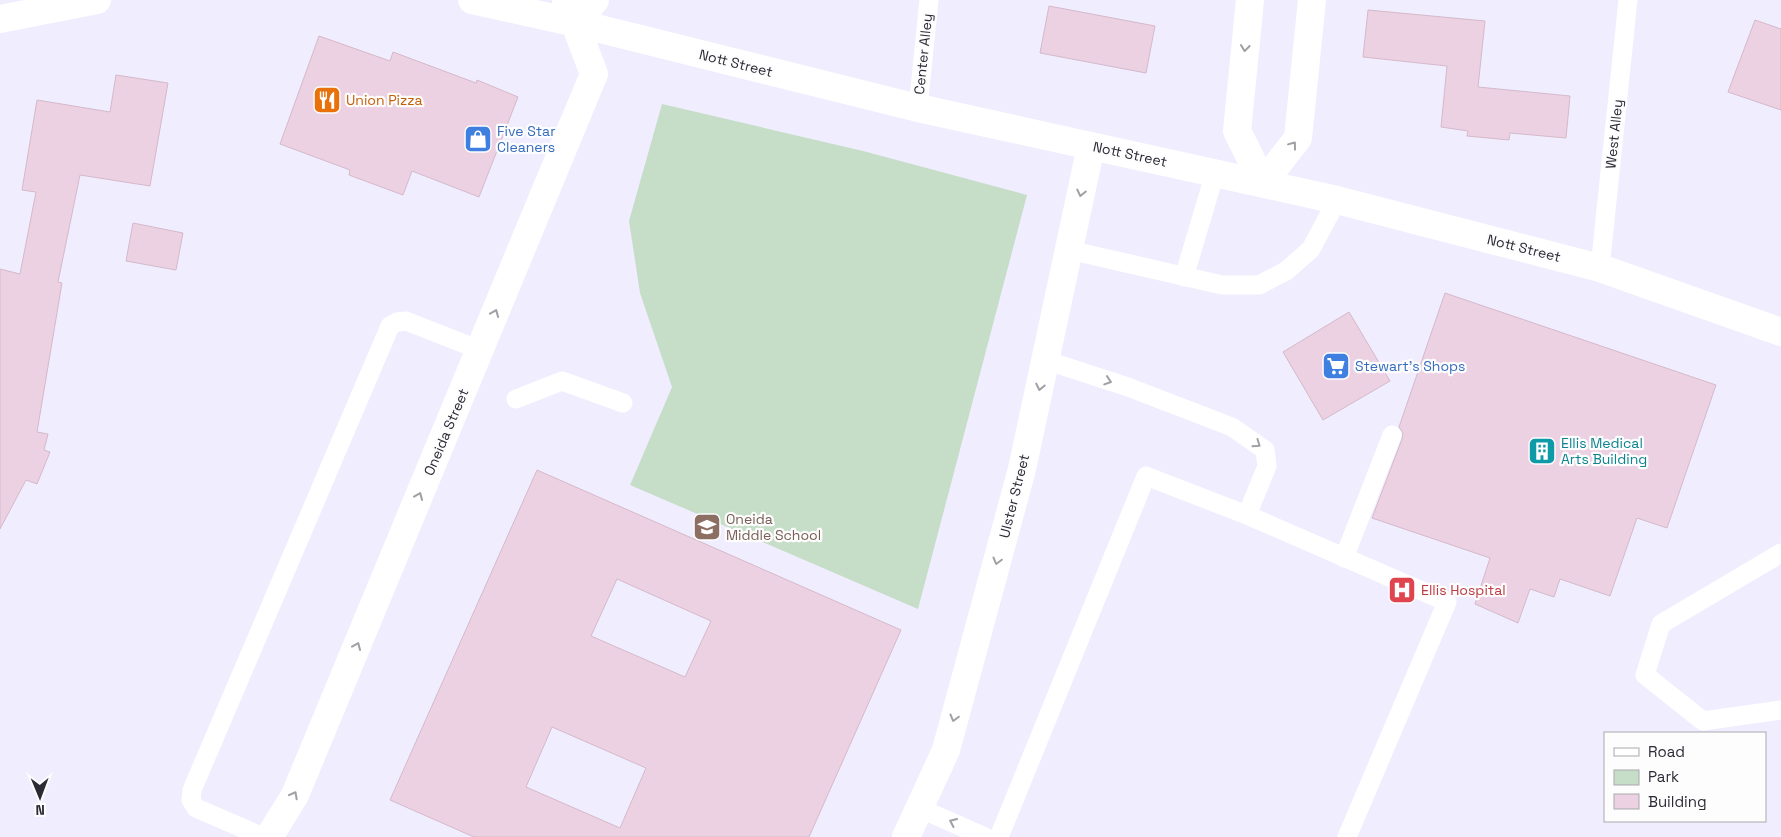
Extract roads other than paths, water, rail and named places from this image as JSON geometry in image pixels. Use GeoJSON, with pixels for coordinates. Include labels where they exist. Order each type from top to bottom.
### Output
{"type":"FeatureCollection","features":[{"type":"Feature","properties":{"kind":"street"},"geometry":{"type":"LineString","coordinates":[[0,19],[97,0]]}},
{"type":"Feature","properties":{"kind":"street","name":"Nott Street"},"geometry":{"type":"LineString","coordinates":[[472,0],[571,12],[918,108],[1337,200],[1600,268],[1781,332]]}},
{"type":"Feature","properties":{"kind":"street"},"geometry":{"type":"LineString","coordinates":[[571,12],[595,0]]}},
{"type":"Feature","properties":{"kind":"street"},"geometry":{"type":"LineString","coordinates":[[1250,0],[1237,131],[1263,183],[1298,138],[1312,0]]}},
{"type":"Feature","properties":{"kind":"street","name":"Oneida Street"},"geometry":{"type":"LineString","coordinates":[[269,837],[295,794],[594,74],[571,12]]}},
{"type":"Feature","properties":{"kind":"street","name":"Ulster Street"},"geometry":{"type":"LineString","coordinates":[[906,837],[946,750],[1022,469],[1091,146]]}},
{"type":"Feature","properties":{"kind":"lane","name":"Center Alley"},"geometry":{"type":"LineString","coordinates":[[918,108],[929,0]]}},
{"type":"Feature","properties":{"kind":"lane","name":"West Alley"},"geometry":{"type":"LineString","coordinates":[[1600,268],[1628,0]]}},
{"type":"Feature","properties":{"kind":"lane"},"geometry":{"type":"LineString","coordinates":[[1184,276],[1215,173]]}},
{"type":"Feature","properties":{"kind":"lane"},"geometry":{"type":"LineString","coordinates":[[1069,250],[1222,285],[1259,285],[1286,271],[1311,249],[1337,200]]}},
{"type":"Feature","properties":{"kind":"lane"},"geometry":{"type":"LineString","coordinates":[[263,837],[196,808],[191,800],[192,790],[390,326],[397,322],[406,321],[480,350]]}},
{"type":"Feature","properties":{"kind":"lane"},"geometry":{"type":"LineString","coordinates":[[1045,360],[1128,387],[1232,427],[1265,450],[1267,466],[1247,515]]}},
{"type":"Feature","properties":{"kind":"lane"},"geometry":{"type":"LineString","coordinates":[[516,399],[562,381],[623,403]]}},
{"type":"Feature","properties":{"kind":"lane"},"geometry":{"type":"LineString","coordinates":[[1344,558],[1392,435]]}},
{"type":"Feature","properties":{"kind":"lane"},"geometry":{"type":"LineString","coordinates":[[1000,837],[1146,476],[1247,515],[1447,602],[1347,837]]}},
{"type":"Feature","properties":{"kind":"lane"},"geometry":{"type":"LineString","coordinates":[[1781,553],[1661,624],[1645,676],[1702,720],[1781,710]]}},
{"type":"Feature","properties":{"kind":"lane"},"geometry":{"type":"LineString","coordinates":[[919,808],[985,837]]}},
{"type":"Feature","properties":{"kind":"place","name":"Union Pizza"},"geometry":{"type":"Point","coordinates":[327,100]}},
{"type":"Feature","properties":{"kind":"place","name":"Five Star Cleaners"},"geometry":{"type":"Point","coordinates":[478,139]}},
{"type":"Feature","properties":{"kind":"place","name":"Stewart's Shops"},"geometry":{"type":"Point","coordinates":[1336,366]}},
{"type":"Feature","properties":{"kind":"place","name":"Ellis Medical Arts Building"},"geometry":{"type":"Point","coordinates":[1542,451]}},
{"type":"Feature","properties":{"kind":"place","name":"Oneida Middle School"},"geometry":{"type":"Point","coordinates":[707,527]}},
{"type":"Feature","properties":{"kind":"place","name":"Ellis Hospital"},"geometry":{"type":"Point","coordinates":[1402,590]}}]}
